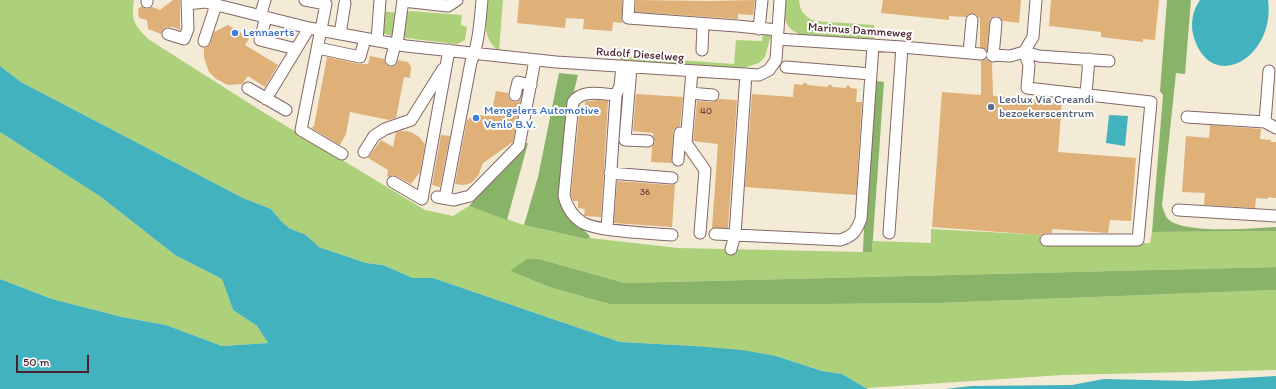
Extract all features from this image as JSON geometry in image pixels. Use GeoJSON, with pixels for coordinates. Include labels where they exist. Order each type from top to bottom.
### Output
{"type":"FeatureCollection","features":[{"type":"Feature","properties":{"kind":"street"},"geometry":{"type":"LineString","coordinates":[[265,0],[260,40],[296,49]]}},
{"type":"Feature","properties":{"kind":"street"},"geometry":{"type":"LineString","coordinates":[[305,0],[326,4],[301,130],[342,154]]}},
{"type":"Feature","properties":{"kind":"street"},"geometry":{"type":"LineString","coordinates":[[377,41],[380,0]]}},
{"type":"Feature","properties":{"kind":"street"},"geometry":{"type":"LineString","coordinates":[[391,60],[396,44],[403,0],[448,6],[458,0]]}},
{"type":"Feature","properties":{"kind":"street"},"geometry":{"type":"LineString","coordinates":[[482,0],[479,33],[475,53],[471,62],[441,198],[454,200],[470,196],[519,146],[535,60]]}},
{"type":"Feature","properties":{"kind":"street"},"geometry":{"type":"LineString","coordinates":[[759,29],[762,0]]}},
{"type":"Feature","properties":{"kind":"street"},"geometry":{"type":"LineString","coordinates":[[777,35],[780,0]]}},
{"type":"Feature","properties":{"kind":"street"},"geometry":{"type":"LineString","coordinates":[[1024,52],[1033,37],[1036,0]]}},
{"type":"Feature","properties":{"kind":"street","name":"Marinus Dammeweg"},"geometry":{"type":"LineString","coordinates":[[629,1],[628,18],[759,29],[777,35],[980,54]]}},
{"type":"Feature","properties":{"kind":"street"},"geometry":{"type":"LineString","coordinates":[[168,34],[184,39],[188,29],[187,2]]}},
{"type":"Feature","properties":{"kind":"street","name":"Rudolf Dieselweg"},"geometry":{"type":"LineString","coordinates":[[187,2],[202,2],[321,31],[396,44],[535,60],[759,75],[769,70],[776,60],[777,35]]}},
{"type":"Feature","properties":{"kind":"street"},"geometry":{"type":"LineString","coordinates":[[340,34],[345,4]]}},
{"type":"Feature","properties":{"kind":"street"},"geometry":{"type":"LineString","coordinates":[[204,41],[216,5]]}},
{"type":"Feature","properties":{"kind":"street"},"geometry":{"type":"LineString","coordinates":[[969,53],[972,20]]}},
{"type":"Feature","properties":{"kind":"street"},"geometry":{"type":"LineString","coordinates":[[996,23],[993,55],[1010,56],[1024,52],[1039,56],[1109,61]]}},
{"type":"Feature","properties":{"kind":"street"},"geometry":{"type":"LineString","coordinates":[[702,50],[703,24]]}},
{"type":"Feature","properties":{"kind":"street"},"geometry":{"type":"LineString","coordinates":[[266,99],[308,28]]}},
{"type":"Feature","properties":{"kind":"street"},"geometry":{"type":"LineString","coordinates":[[318,48],[360,57],[365,39]]}},
{"type":"Feature","properties":{"kind":"street"},"geometry":{"type":"LineString","coordinates":[[715,234],[840,240],[850,237],[857,228],[860,219],[873,45]]}},
{"type":"Feature","properties":{"kind":"street"},"geometry":{"type":"LineString","coordinates":[[889,232],[902,47]]}},
{"type":"Feature","properties":{"kind":"street"},"geometry":{"type":"LineString","coordinates":[[393,182],[422,199],[449,50]]}},
{"type":"Feature","properties":{"kind":"street"},"geometry":{"type":"LineString","coordinates":[[1024,52],[1029,65],[1027,88],[1151,102],[1138,240],[1046,240]]}},
{"type":"Feature","properties":{"kind":"street"},"geometry":{"type":"LineString","coordinates":[[1086,94],[1089,59]]}},
{"type":"Feature","properties":{"kind":"street"},"geometry":{"type":"LineString","coordinates":[[364,152],[374,136],[385,129],[411,120],[446,64]]}},
{"type":"Feature","properties":{"kind":"street"},"geometry":{"type":"LineString","coordinates":[[607,229],[616,95],[627,67]]}},
{"type":"Feature","properties":{"kind":"street"},"geometry":{"type":"LineString","coordinates":[[627,67],[626,140],[648,141]]}},
{"type":"Feature","properties":{"kind":"street"},"geometry":{"type":"LineString","coordinates":[[786,67],[871,74]]}},
{"type":"Feature","properties":{"kind":"street"},"geometry":{"type":"LineString","coordinates":[[688,71],[690,93],[686,143],[706,170],[700,233]]}},
{"type":"Feature","properties":{"kind":"street"},"geometry":{"type":"LineString","coordinates":[[678,160],[688,71]]}},
{"type":"Feature","properties":{"kind":"street"},"geometry":{"type":"LineString","coordinates":[[1265,122],[1269,71]]}},
{"type":"Feature","properties":{"kind":"street"},"geometry":{"type":"LineString","coordinates":[[731,249],[735,235],[746,74]]}},
{"type":"Feature","properties":{"kind":"street"},"geometry":{"type":"LineString","coordinates":[[515,95],[518,82],[531,85]]}},
{"type":"Feature","properties":{"kind":"street"},"geometry":{"type":"LineString","coordinates":[[248,88],[286,110]]}},
{"type":"Feature","properties":{"kind":"street"},"geometry":{"type":"LineString","coordinates":[[690,93],[713,95]]}},
{"type":"Feature","properties":{"kind":"street"},"geometry":{"type":"LineString","coordinates":[[616,95],[584,94],[578,96],[572,107],[564,196],[566,206],[573,215],[590,226],[672,235]]}},
{"type":"Feature","properties":{"kind":"street"},"geometry":{"type":"LineString","coordinates":[[1187,117],[1265,122],[1276,128]]}},
{"type":"Feature","properties":{"kind":"street"},"geometry":{"type":"LineString","coordinates":[[396,118],[411,120]]}},
{"type":"Feature","properties":{"kind":"street"},"geometry":{"type":"LineString","coordinates":[[610,173],[672,178]]}},
{"type":"Feature","properties":{"kind":"street"},"geometry":{"type":"LineString","coordinates":[[1178,210],[1276,216]]}},
{"type":"Feature","properties":{"kind":"green space"},"geometry":{"type":"Polygon","coordinates":[[[0,0],[134,0],[133,18],[139,30],[148,39],[263,112],[425,210],[453,216],[469,206],[524,225],[586,239],[590,238],[678,248],[863,252],[872,252],[873,241],[931,243],[931,229],[1045,235],[1045,244],[1150,243],[1152,232],[1276,231],[1276,267],[625,283],[539,259],[510,271],[549,287],[609,304],[939,303],[1276,290],[1276,370],[1062,375],[867,388],[842,374],[822,371],[776,356],[695,346],[620,342],[433,278],[413,278],[383,265],[366,263],[319,247],[306,235],[289,228],[271,209],[243,198],[21,82],[0,66],[0,0]]]}},
{"type":"Feature","properties":{"kind":"green space"},"geometry":{"type":"Polygon","coordinates":[[[488,0],[503,0],[499,52],[489,40],[487,34],[486,22],[488,0]]]}},
{"type":"Feature","properties":{"kind":"green space"},"geometry":{"type":"Polygon","coordinates":[[[785,0],[799,0],[803,13],[814,21],[874,25],[874,40],[802,35],[791,29],[786,22],[785,0]]]}},
{"type":"Feature","properties":{"kind":"green space"},"geometry":{"type":"Polygon","coordinates":[[[1167,0],[1191,0],[1185,74],[1176,73],[1162,206],[1166,217],[1175,223],[1187,227],[1202,229],[1276,227],[1276,231],[1152,232],[1163,95],[1160,91],[1167,0]]]}},
{"type":"Feature","properties":{"kind":"green space"},"geometry":{"type":"Polygon","coordinates":[[[382,11],[397,13],[393,36],[381,33],[382,11]]]}},
{"type":"Feature","properties":{"kind":"green space"},"geometry":{"type":"Polygon","coordinates":[[[410,11],[462,15],[461,25],[467,27],[465,40],[457,44],[405,38],[403,34],[406,14],[410,11]]]}},
{"type":"Feature","properties":{"kind":"green space"},"geometry":{"type":"Polygon","coordinates":[[[763,34],[771,35],[765,57],[759,63],[743,68],[620,60],[620,56],[734,64],[736,40],[762,41],[763,34]]]}},
{"type":"Feature","properties":{"kind":"green space"},"geometry":{"type":"Polygon","coordinates":[[[559,73],[578,75],[568,115],[561,204],[566,215],[589,235],[590,238],[586,239],[524,225],[538,177],[559,73]]]}},
{"type":"Feature","properties":{"kind":"green space"},"geometry":{"type":"Polygon","coordinates":[[[870,80],[884,82],[872,252],[863,252],[870,80]]]}},
{"type":"Feature","properties":{"kind":"green space"},"geometry":{"type":"Polygon","coordinates":[[[0,132],[101,197],[175,255],[222,279],[233,310],[257,326],[268,343],[222,346],[166,325],[122,317],[52,299],[0,279],[0,132]]]}},
{"type":"Feature","properties":{"kind":"green space"},"geometry":{"type":"Polygon","coordinates":[[[527,143],[507,220],[469,206],[522,147],[527,143]]]}},
{"type":"Feature","properties":{"kind":"green space"},"geometry":{"type":"Polygon","coordinates":[[[527,259],[539,259],[625,283],[1276,267],[1276,290],[939,303],[609,304],[549,287],[510,271],[527,259]]]}},
{"type":"Feature","properties":{"kind":"water"},"geometry":{"type":"Polygon","coordinates":[[[1200,0],[1268,0],[1268,20],[1262,38],[1253,52],[1241,61],[1228,66],[1215,64],[1203,55],[1194,38],[1192,28],[1192,18],[1200,0]]]}},
{"type":"Feature","properties":{"kind":"water"},"geometry":{"type":"Polygon","coordinates":[[[0,66],[21,82],[243,198],[271,209],[289,228],[306,235],[319,247],[366,263],[383,265],[413,278],[433,278],[620,342],[742,350],[776,356],[822,371],[842,374],[868,389],[0,389],[0,279],[52,299],[122,317],[166,325],[222,346],[268,343],[257,326],[233,310],[222,279],[175,255],[101,197],[0,132],[0,66]]]}},
{"type":"Feature","properties":{"kind":"water"},"geometry":{"type":"Polygon","coordinates":[[[1109,115],[1128,116],[1125,146],[1106,143],[1109,115]]]}},
{"type":"Feature","properties":{"kind":"water"},"geometry":{"type":"Polygon","coordinates":[[[1276,376],[1276,389],[945,389],[971,386],[1072,385],[1104,379],[1191,381],[1276,376]]]}},
{"type":"Feature","properties":{"kind":"building"},"geometry":{"type":"Polygon","coordinates":[[[173,0],[180,0],[180,30],[173,27],[166,27],[163,29],[161,34],[148,29],[147,20],[139,18],[138,9],[142,6],[147,9],[152,7],[160,10],[173,0]]]}},
{"type":"Feature","properties":{"kind":"building"},"geometry":{"type":"Polygon","coordinates":[[[519,0],[622,0],[622,23],[613,22],[612,31],[583,29],[584,19],[566,18],[565,28],[517,23],[519,0]]]}},
{"type":"Feature","properties":{"kind":"building"},"geometry":{"type":"Polygon","coordinates":[[[636,0],[755,0],[753,15],[738,14],[738,19],[635,12],[636,0]]]}},
{"type":"Feature","properties":{"kind":"building"},"geometry":{"type":"Polygon","coordinates":[[[883,0],[1021,0],[1019,23],[1003,21],[997,16],[990,19],[987,50],[980,47],[980,19],[976,14],[969,14],[966,17],[949,16],[949,20],[881,13],[883,0]]]}},
{"type":"Feature","properties":{"kind":"building"},"geometry":{"type":"Polygon","coordinates":[[[1051,0],[1159,0],[1155,40],[1143,39],[1143,42],[1101,37],[1101,32],[1049,26],[1051,0]]]}},
{"type":"Feature","properties":{"kind":"building"},"geometry":{"type":"Polygon","coordinates":[[[228,25],[243,34],[244,31],[251,35],[245,45],[278,65],[265,87],[248,76],[242,84],[228,85],[216,79],[209,72],[204,58],[204,48],[210,44],[214,32],[228,25]]]}},
{"type":"Feature","properties":{"kind":"building"},"geometry":{"type":"Polygon","coordinates":[[[370,56],[384,59],[386,65],[390,67],[396,65],[398,60],[408,62],[411,67],[410,78],[404,77],[396,118],[389,120],[350,112],[346,134],[340,145],[311,128],[314,126],[327,57],[359,64],[368,64],[370,56]]]}},
{"type":"Feature","properties":{"kind":"building"},"geometry":{"type":"Polygon","coordinates":[[[986,59],[992,63],[993,96],[1062,101],[1058,152],[1136,158],[1131,221],[1110,220],[1108,233],[1052,229],[1052,233],[1041,235],[932,227],[942,92],[981,95],[981,61],[986,59]]]}},
{"type":"Feature","properties":{"kind":"building"},"geometry":{"type":"Polygon","coordinates":[[[805,82],[808,85],[827,87],[830,84],[833,87],[845,88],[848,85],[851,88],[857,89],[856,102],[862,102],[856,195],[745,187],[752,94],[793,97],[794,84],[802,85],[805,82]]]}},
{"type":"Feature","properties":{"kind":"building"},"geometry":{"type":"Polygon","coordinates":[[[496,91],[508,93],[508,97],[513,102],[517,102],[521,99],[513,142],[483,163],[478,176],[471,183],[464,185],[455,184],[467,120],[478,115],[491,116],[496,91]]]}},
{"type":"Feature","properties":{"kind":"building"},"geometry":{"type":"Polygon","coordinates":[[[636,94],[683,97],[680,126],[674,129],[673,132],[672,163],[651,162],[652,147],[655,142],[653,133],[633,131],[636,94]]]}},
{"type":"Feature","properties":{"kind":"building"},"geometry":{"type":"Polygon","coordinates":[[[719,99],[737,100],[728,228],[712,228],[718,144],[693,141],[697,101],[713,102],[719,99]]]}},
{"type":"Feature","properties":{"kind":"building"},"geometry":{"type":"Polygon","coordinates":[[[588,101],[608,101],[601,217],[584,216],[585,209],[578,208],[578,201],[573,201],[571,195],[580,105],[585,105],[585,102],[588,101]]]}},
{"type":"Feature","properties":{"kind":"building"},"geometry":{"type":"Polygon","coordinates":[[[1210,125],[1261,129],[1260,139],[1276,142],[1276,198],[1256,198],[1255,208],[1204,205],[1205,193],[1182,192],[1186,136],[1209,138],[1210,125]]]}},
{"type":"Feature","properties":{"kind":"building"},"geometry":{"type":"Polygon","coordinates":[[[402,131],[413,133],[425,144],[420,172],[411,184],[393,175],[387,177],[388,170],[368,158],[381,140],[393,147],[396,132],[402,131]]]}},
{"type":"Feature","properties":{"kind":"building"},"geometry":{"type":"Polygon","coordinates":[[[441,135],[450,136],[440,187],[432,185],[441,135]]]}},
{"type":"Feature","properties":{"kind":"building"},"geometry":{"type":"Polygon","coordinates":[[[617,181],[671,185],[675,184],[672,227],[614,223],[617,181]]]}},
{"type":"Feature","properties":{"kind":"place","name":"Lennaerts"},"geometry":{"type":"Point","coordinates":[235,33]}},
{"type":"Feature","properties":{"kind":"place","name":"Leolux Via Creandi bezoekerscentrum"},"geometry":{"type":"Point","coordinates":[991,107]}},
{"type":"Feature","properties":{"kind":"place","name":"Mengelers Automotive Venlo B.V."},"geometry":{"type":"Point","coordinates":[476,118]}}]}
